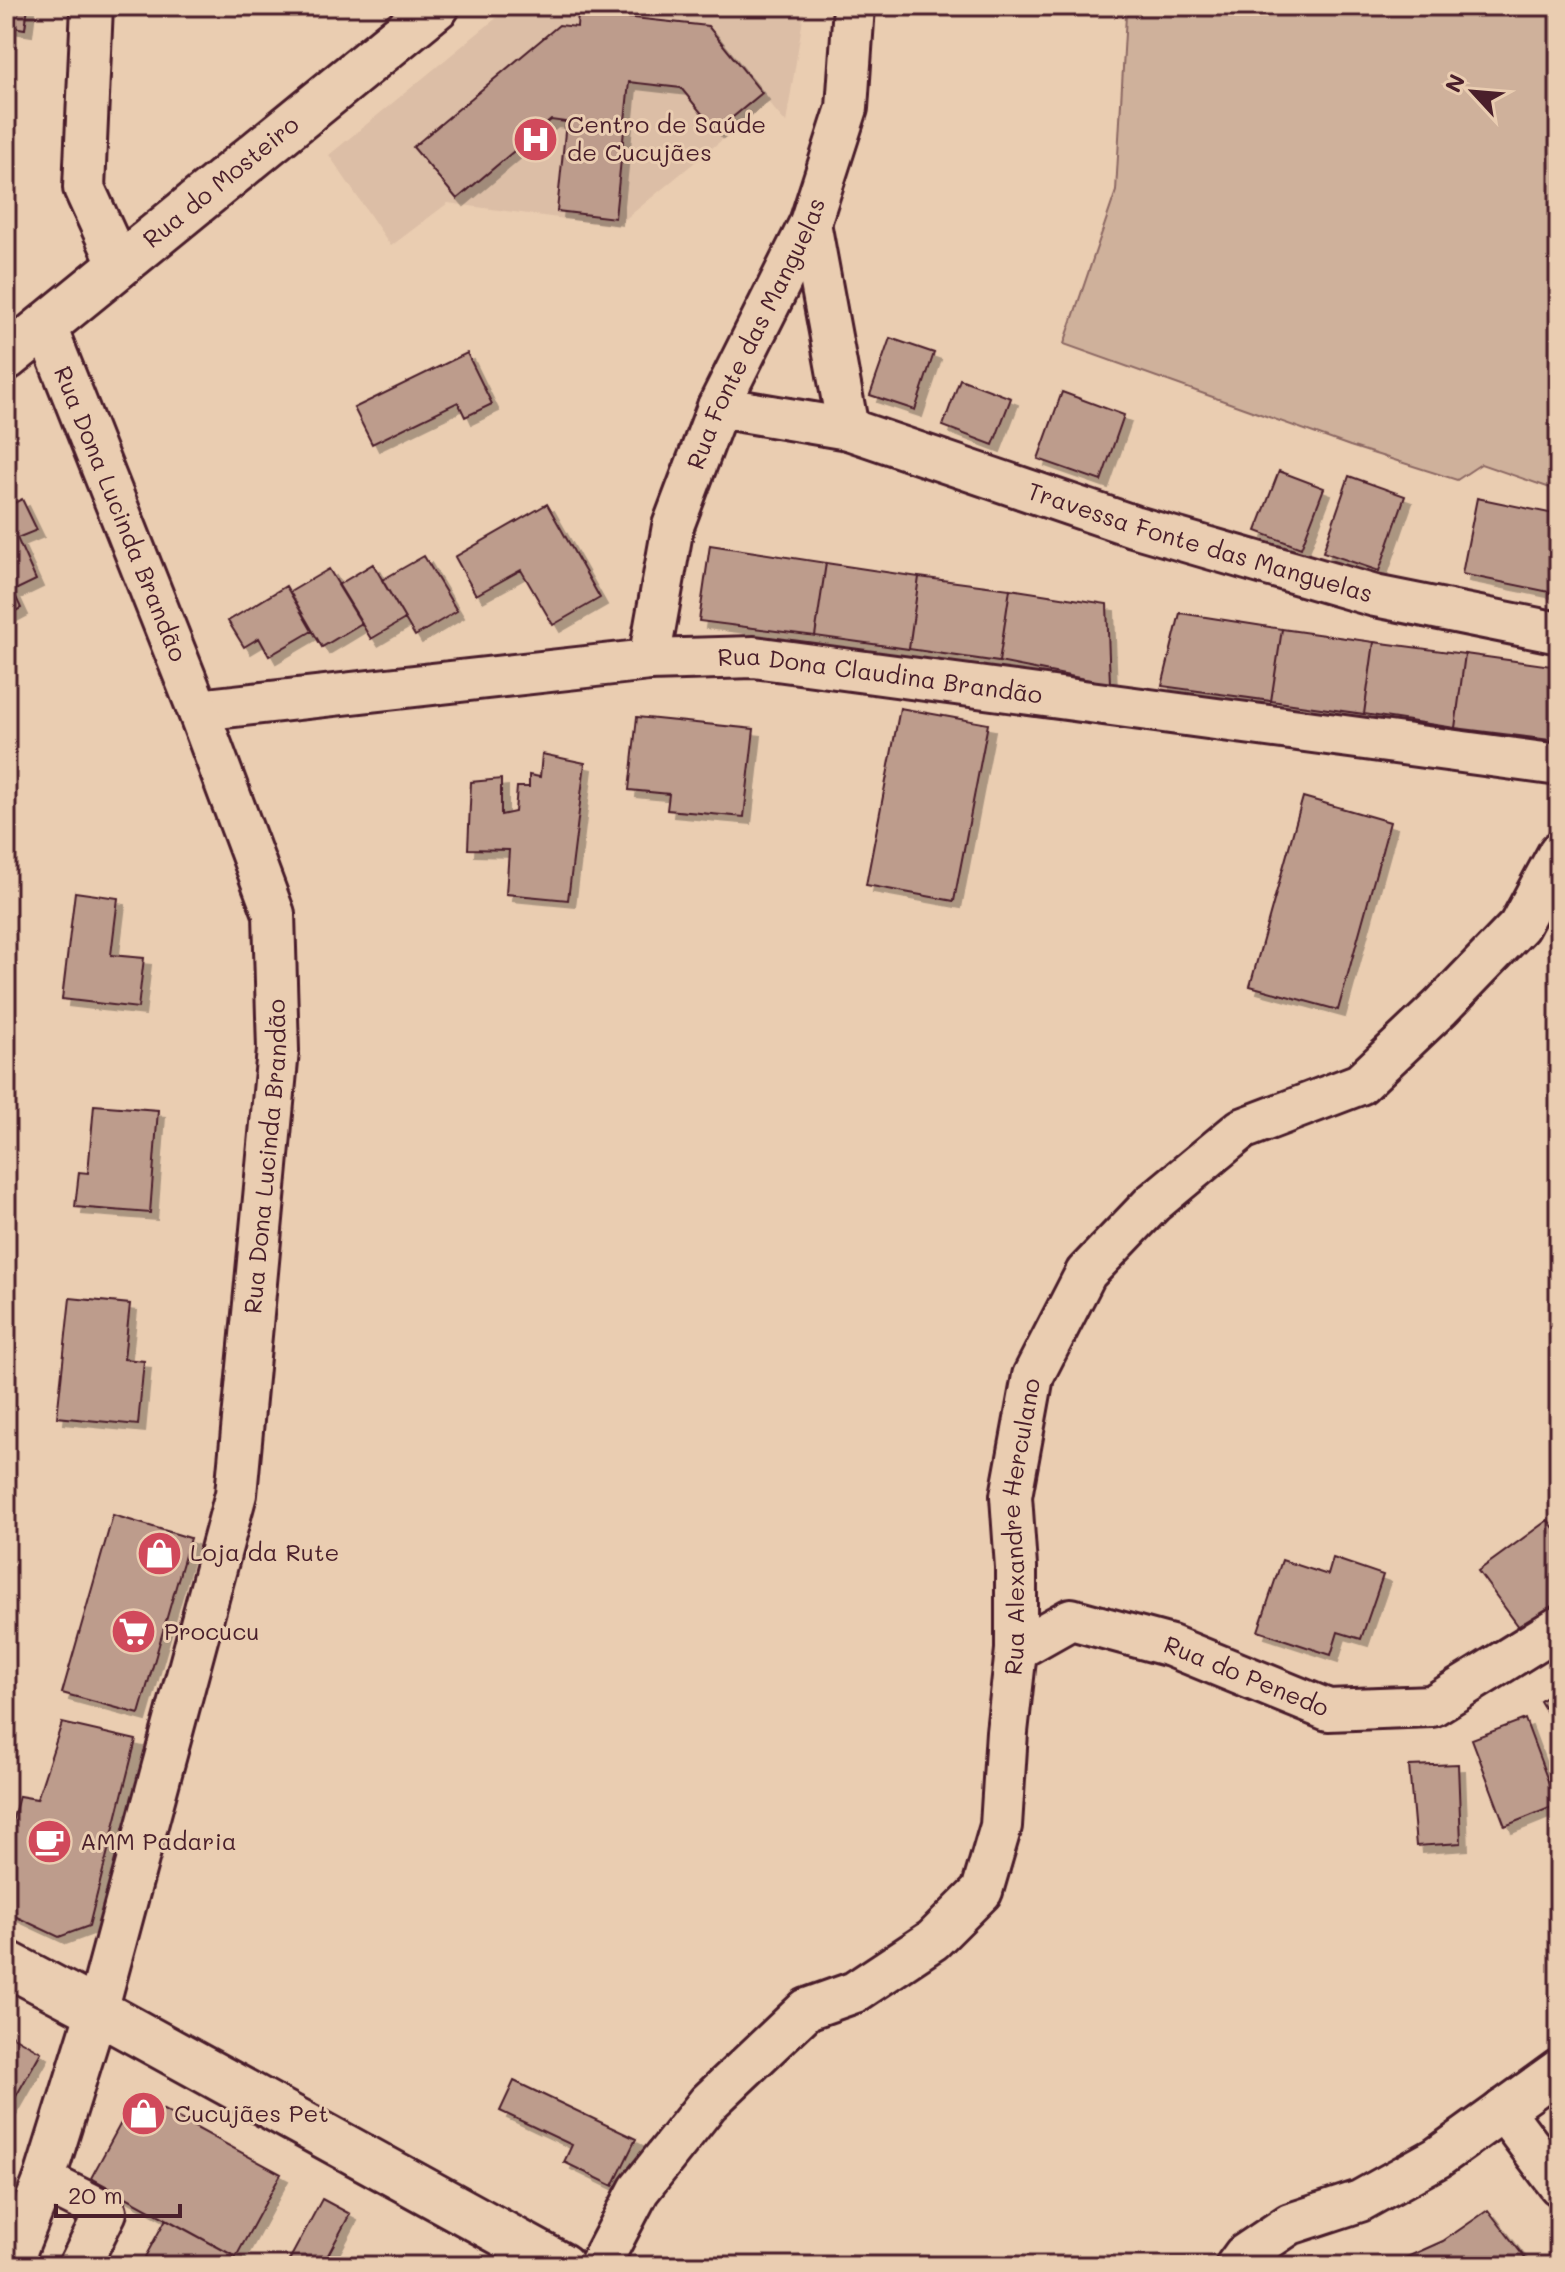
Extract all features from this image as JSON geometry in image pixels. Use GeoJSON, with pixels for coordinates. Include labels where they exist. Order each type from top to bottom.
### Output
{"type":"FeatureCollection","features":[{"type":"Feature","properties":{"kind":"main road","name":"Rua do Mosteiro"},"geometry":{"type":"LineString","coordinates":[[6,358],[437,6]]}},
{"type":"Feature","properties":{"kind":"main road"},"geometry":{"type":"LineString","coordinates":[[6,1963],[562,2266]]}},
{"type":"Feature","properties":{"kind":"street"},"geometry":{"type":"LineString","coordinates":[[92,6],[84,188],[120,267]]}},
{"type":"Feature","properties":{"kind":"street","name":"Rua Fonte das Manguelas"},"geometry":{"type":"LineString","coordinates":[[649,660],[673,526],[718,407],[810,223],[847,108],[854,6]]}},
{"type":"Feature","properties":{"kind":"street"},"geometry":{"type":"LineString","coordinates":[[810,223],[848,429]]}},
{"type":"Feature","properties":{"kind":"street","name":"Rua Dona Lucinda Brandão"},"geometry":{"type":"LineString","coordinates":[[10,2266],[44,2181],[97,2011],[236,1494],[278,1050],[274,914],[198,710],[46,327]]}},
{"type":"Feature","properties":{"kind":"street","name":"Travessa Fonte das Manguelas"},"geometry":{"type":"LineString","coordinates":[[718,407],[848,429],[1133,526],[1375,596],[1559,633]]}},
{"type":"Feature","properties":{"kind":"street","name":"Rua Dona Claudina Brandão"},"geometry":{"type":"LineString","coordinates":[[198,710],[649,660],[754,657],[1559,765]]}},
{"type":"Feature","properties":{"kind":"street","name":"Rua Alexandre Herculano"},"geometry":{"type":"LineString","coordinates":[[599,2266],[639,2190],[708,2103],[807,2009],[855,1992],[920,1949],[982,1891],[1001,1826],[1016,1650],[1016,1567],[1011,1496],[1033,1376],[1086,1273],[1153,1203],[1242,1129],[1360,1084],[1441,1007],[1519,926],[1559,852]]}},
{"type":"Feature","properties":{"kind":"street","name":"Rua do Penedo"},"geometry":{"type":"LineString","coordinates":[[1016,1650],[1071,1619],[1171,1646],[1328,1710],[1432,1706],[1559,1627]]}},
{"type":"Feature","properties":{"kind":"street"},"geometry":{"type":"LineString","coordinates":[[1236,2266],[1244,2255],[1290,2224],[1360,2201],[1437,2158],[1559,2070]]}},
{"type":"Feature","properties":{"kind":"street"},"geometry":{"type":"LineString","coordinates":[[1503,2110],[1559,2185]]}},
{"type":"Feature","properties":{"kind":"street"},"geometry":{"type":"LineString","coordinates":[[44,2181],[106,2212],[79,2266]]}},
{"type":"Feature","properties":{"kind":"shaded area","name":"Centro de Saúde de Cucujães"},"geometry":{"type":"Polygon","coordinates":[[[511,6],[805,6],[786,123],[768,102],[617,226],[448,203],[391,246],[329,155],[511,6]]]}},
{"type":"Feature","properties":{"kind":"shaded area"},"geometry":{"type":"Polygon","coordinates":[[[1165,6],[1559,6],[1559,491],[1481,464],[1457,480],[1350,446],[1064,344],[1116,191],[1126,15],[1165,6]]]}},
{"type":"Feature","properties":{"kind":"building"},"geometry":{"type":"Polygon","coordinates":[[[6,6],[28,6],[25,29],[6,26],[6,6]]]}},
{"type":"Feature","properties":{"kind":"building"},"geometry":{"type":"Polygon","coordinates":[[[578,12],[708,26],[762,93],[716,131],[681,88],[629,82],[615,218],[557,211],[566,122],[551,120],[457,199],[413,147],[559,25],[577,27],[578,12]]]}},
{"type":"Feature","properties":{"kind":"building"},"geometry":{"type":"Polygon","coordinates":[[[890,338],[934,353],[915,410],[870,395],[890,338]]]}},
{"type":"Feature","properties":{"kind":"building"},"geometry":{"type":"Polygon","coordinates":[[[467,353],[492,404],[465,417],[458,402],[372,444],[354,408],[467,353]]]}},
{"type":"Feature","properties":{"kind":"building"},"geometry":{"type":"Polygon","coordinates":[[[960,379],[1011,398],[993,445],[943,426],[960,379]]]}},
{"type":"Feature","properties":{"kind":"building"},"geometry":{"type":"Polygon","coordinates":[[[1062,392],[1124,415],[1101,481],[1038,459],[1062,392]]]}},
{"type":"Feature","properties":{"kind":"building"},"geometry":{"type":"Polygon","coordinates":[[[1279,471],[1324,488],[1301,548],[1256,531],[1279,471]]]}},
{"type":"Feature","properties":{"kind":"building"},"geometry":{"type":"Polygon","coordinates":[[[1349,476],[1405,496],[1379,571],[1323,552],[1349,476]]]}},
{"type":"Feature","properties":{"kind":"building"},"geometry":{"type":"Polygon","coordinates":[[[1477,498],[1559,515],[1559,594],[1462,574],[1477,498]]]}},
{"type":"Feature","properties":{"kind":"building"},"geometry":{"type":"Polygon","coordinates":[[[22,499],[37,530],[17,538],[36,580],[13,591],[21,608],[6,616],[6,507],[22,499]]]}},
{"type":"Feature","properties":{"kind":"building"},"geometry":{"type":"Polygon","coordinates":[[[547,504],[600,598],[553,625],[521,570],[476,595],[455,557],[547,504]]]}},
{"type":"Feature","properties":{"kind":"building"},"geometry":{"type":"Polygon","coordinates":[[[710,545],[826,563],[815,636],[699,621],[710,545]]]}},
{"type":"Feature","properties":{"kind":"building"},"geometry":{"type":"Polygon","coordinates":[[[424,556],[457,611],[415,636],[382,580],[424,556]]]}},
{"type":"Feature","properties":{"kind":"building"},"geometry":{"type":"Polygon","coordinates":[[[826,563],[919,577],[909,649],[815,636],[826,563]]]}},
{"type":"Feature","properties":{"kind":"building"},"geometry":{"type":"Polygon","coordinates":[[[373,564],[405,619],[371,639],[338,585],[373,564]]]}},
{"type":"Feature","properties":{"kind":"building"},"geometry":{"type":"Polygon","coordinates":[[[329,569],[362,623],[322,647],[290,592],[329,569]]]}},
{"type":"Feature","properties":{"kind":"building"},"geometry":{"type":"Polygon","coordinates":[[[919,577],[1010,589],[999,662],[909,649],[919,577]]]}},
{"type":"Feature","properties":{"kind":"building"},"geometry":{"type":"Polygon","coordinates":[[[286,586],[312,631],[269,656],[259,638],[244,647],[228,621],[286,586]]]}},
{"type":"Feature","properties":{"kind":"building"},"geometry":{"type":"Polygon","coordinates":[[[1010,589],[1107,604],[1110,684],[999,662],[1010,589]]]}},
{"type":"Feature","properties":{"kind":"building"},"geometry":{"type":"Polygon","coordinates":[[[1180,613],[1282,629],[1271,701],[1162,686],[1180,613]]]}},
{"type":"Feature","properties":{"kind":"building"},"geometry":{"type":"Polygon","coordinates":[[[1282,629],[1374,642],[1364,714],[1271,701],[1282,629]]]}},
{"type":"Feature","properties":{"kind":"building"},"geometry":{"type":"Polygon","coordinates":[[[1374,642],[1465,654],[1455,728],[1364,714],[1374,642]]]}},
{"type":"Feature","properties":{"kind":"building"},"geometry":{"type":"Polygon","coordinates":[[[1465,654],[1559,667],[1558,741],[1455,728],[1465,654]]]}},
{"type":"Feature","properties":{"kind":"building"},"geometry":{"type":"Polygon","coordinates":[[[900,708],[988,724],[954,901],[866,885],[900,708]]]}},
{"type":"Feature","properties":{"kind":"building"},"geometry":{"type":"Polygon","coordinates":[[[637,717],[754,729],[744,817],[667,810],[669,794],[629,790],[637,717]]]}},
{"type":"Feature","properties":{"kind":"building"},"geometry":{"type":"Polygon","coordinates":[[[542,754],[585,763],[568,900],[506,894],[509,850],[468,849],[471,782],[501,779],[501,815],[515,812],[517,787],[529,787],[529,775],[540,777],[542,754]]]}},
{"type":"Feature","properties":{"kind":"building"},"geometry":{"type":"Polygon","coordinates":[[[1303,797],[1390,822],[1338,1010],[1250,986],[1303,797]]]}},
{"type":"Feature","properties":{"kind":"building"},"geometry":{"type":"Polygon","coordinates":[[[75,892],[118,898],[111,955],[144,958],[138,1008],[62,999],[75,892]]]}},
{"type":"Feature","properties":{"kind":"building"},"geometry":{"type":"Polygon","coordinates":[[[94,1105],[158,1110],[150,1213],[75,1207],[79,1172],[88,1173],[94,1105]]]}},
{"type":"Feature","properties":{"kind":"building"},"geometry":{"type":"Polygon","coordinates":[[[70,1298],[130,1304],[124,1359],[144,1361],[138,1425],[57,1417],[70,1298]]]}},
{"type":"Feature","properties":{"kind":"building"},"geometry":{"type":"Polygon","coordinates":[[[113,1515],[190,1538],[139,1714],[62,1693],[113,1515]]]}},
{"type":"Feature","properties":{"kind":"building"},"geometry":{"type":"Polygon","coordinates":[[[1548,1520],[1559,1535],[1559,1603],[1522,1631],[1478,1571],[1548,1520]]]}},
{"type":"Feature","properties":{"kind":"building"},"geometry":{"type":"Polygon","coordinates":[[[1333,1558],[1383,1575],[1361,1639],[1338,1632],[1331,1655],[1258,1631],[1282,1560],[1328,1575],[1333,1558]]]}},
{"type":"Feature","properties":{"kind":"building"},"geometry":{"type":"Polygon","coordinates":[[[1559,1688],[1559,1732],[1540,1701],[1559,1688]]]}},
{"type":"Feature","properties":{"kind":"building"},"geometry":{"type":"Polygon","coordinates":[[[1525,1719],[1557,1805],[1505,1826],[1472,1739],[1525,1719]]]}},
{"type":"Feature","properties":{"kind":"building"},"geometry":{"type":"Polygon","coordinates":[[[62,1723],[136,1740],[89,1926],[59,1937],[6,1912],[6,1845],[19,1796],[37,1799],[62,1723]]]}},
{"type":"Feature","properties":{"kind":"building"},"geometry":{"type":"Polygon","coordinates":[[[1458,1764],[1461,1843],[1416,1846],[1409,1766],[1458,1764]]]}},
{"type":"Feature","properties":{"kind":"building"},"geometry":{"type":"Polygon","coordinates":[[[6,2032],[41,2052],[6,2114],[6,2032]]]}},
{"type":"Feature","properties":{"kind":"building"},"geometry":{"type":"Polygon","coordinates":[[[514,2081],[636,2139],[613,2186],[564,2162],[572,2145],[500,2111],[514,2081]]]}},
{"type":"Feature","properties":{"kind":"building"},"geometry":{"type":"Polygon","coordinates":[[[136,2095],[281,2174],[236,2257],[91,2178],[136,2095]]]}},
{"type":"Feature","properties":{"kind":"building"},"geometry":{"type":"Polygon","coordinates":[[[322,2199],[350,2214],[322,2266],[286,2266],[322,2199]]]}},
{"type":"Feature","properties":{"kind":"building"},"geometry":{"type":"Polygon","coordinates":[[[1488,2210],[1531,2266],[1387,2266],[1443,2241],[1488,2210]]]}},
{"type":"Feature","properties":{"kind":"building"},"geometry":{"type":"Polygon","coordinates":[[[166,2219],[236,2257],[231,2266],[140,2266],[166,2219]]]}},
{"type":"Feature","properties":{"kind":"building"},"geometry":{"type":"Polygon","coordinates":[[[355,2258],[371,2266],[351,2266],[355,2258]]]}},
{"type":"Feature","properties":{"kind":"place","name":"Centro de Saúde de Cucujães"},"geometry":{"type":"Point","coordinates":[536,139]}},
{"type":"Feature","properties":{"kind":"place","name":"Loja da Rute"},"geometry":{"type":"Point","coordinates":[159,1553]}},
{"type":"Feature","properties":{"kind":"place","name":"Procucu"},"geometry":{"type":"Point","coordinates":[133,1632]}},
{"type":"Feature","properties":{"kind":"place","name":"AMM Padaria"},"geometry":{"type":"Point","coordinates":[49,1842]}},
{"type":"Feature","properties":{"kind":"place","name":"Cucujães Pet"},"geometry":{"type":"Point","coordinates":[143,2114]}}]}
